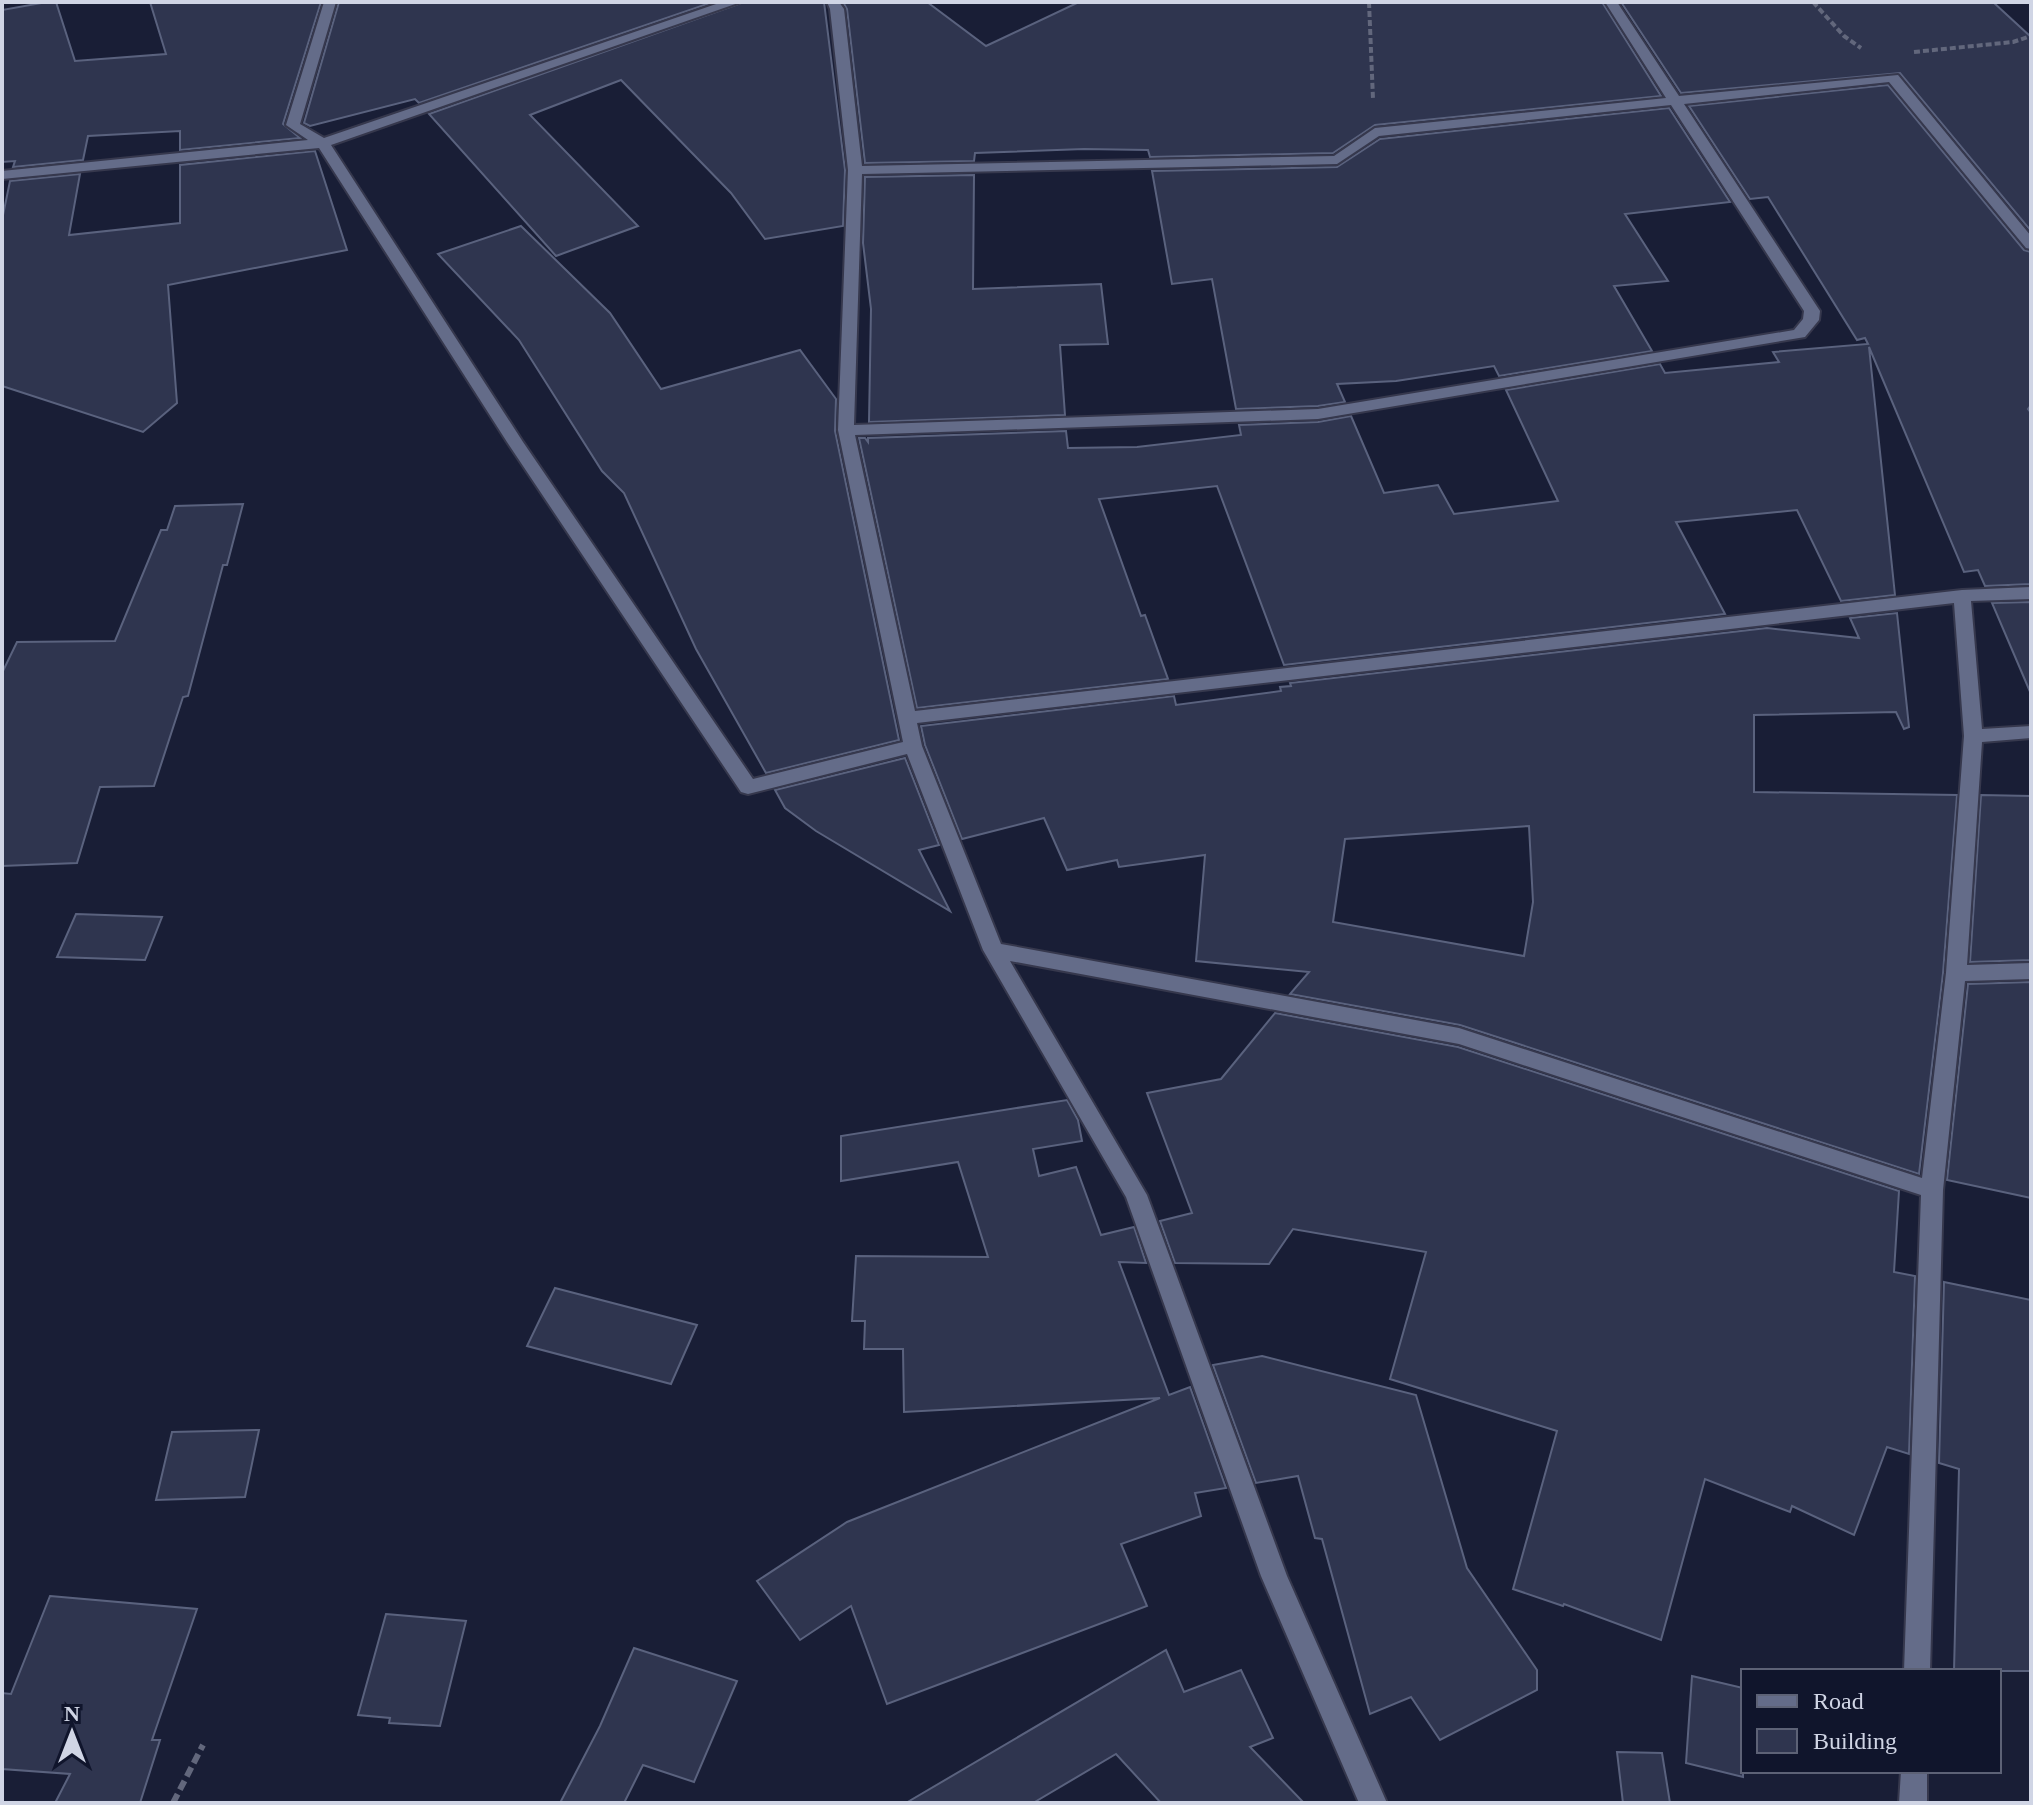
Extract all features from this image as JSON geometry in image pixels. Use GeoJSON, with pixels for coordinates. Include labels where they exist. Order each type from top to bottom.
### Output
{"type":"FeatureCollection","features":[{"type":"Feature","properties":{"kind":"street"},"geometry":{"type":"LineString","coordinates":[[330,2],[293,125],[323,143],[515,442],[748,787],[913,746]]}},
{"type":"Feature","properties":{"kind":"street"},"geometry":{"type":"LineString","coordinates":[[2,175],[323,143],[735,2]]}},
{"type":"Feature","properties":{"kind":"street"},"geometry":{"type":"LineString","coordinates":[[833,2],[837,9],[855,170],[846,430],[913,746],[993,950],[1136,1195],[1274,1576],[1373,1803]]}},
{"type":"Feature","properties":{"kind":"street"},"geometry":{"type":"LineString","coordinates":[[846,430],[1318,414],[1799,334],[1811,320],[1812,311],[1611,2]]}},
{"type":"Feature","properties":{"kind":"street"},"geometry":{"type":"LineString","coordinates":[[855,170],[1337,160],[1375,132],[1893,78],[2031,245]]}},
{"type":"Feature","properties":{"kind":"street"},"geometry":{"type":"LineString","coordinates":[[908,718],[1962,596],[2031,593]]}},
{"type":"Feature","properties":{"kind":"street"},"geometry":{"type":"LineString","coordinates":[[1917,1669],[1932,1190],[1956,973],[1973,736],[1962,596]]}},
{"type":"Feature","properties":{"kind":"street"},"geometry":{"type":"LineString","coordinates":[[1973,736],[2031,732]]}},
{"type":"Feature","properties":{"kind":"street"},"geometry":{"type":"LineString","coordinates":[[993,950],[1459,1036],[1932,1190]]}},
{"type":"Feature","properties":{"kind":"street"},"geometry":{"type":"LineString","coordinates":[[1956,973],[2031,971]]}},
{"type":"Feature","properties":{"kind":"street"},"geometry":{"type":"LineString","coordinates":[[1913,1803],[1914,1773]]}},
{"type":"Feature","properties":{"kind":"path"},"geometry":{"type":"LineString","coordinates":[[1369,2],[1375,132]]}},
{"type":"Feature","properties":{"kind":"path"},"geometry":{"type":"LineString","coordinates":[[1813,2],[1844,36]]}},
{"type":"Feature","properties":{"kind":"path"},"geometry":{"type":"LineString","coordinates":[[1893,78],[1883,63],[1924,49],[2013,42],[2031,36]]}},
{"type":"Feature","properties":{"kind":"path"},"geometry":{"type":"LineString","coordinates":[[173,1803],[203,1745]]}},
{"type":"Feature","properties":{"kind":"building"},"geometry":{"type":"Polygon","coordinates":[[[56,2],[75,61],[166,54],[150,2],[321,2],[283,124],[300,138],[180,150],[180,131],[88,136],[83,160],[13,167],[15,161],[2,162],[2,10],[56,2]]]}},
{"type":"Feature","properties":{"kind":"building"},"geometry":{"type":"Polygon","coordinates":[[[339,2],[713,2],[419,103],[415,99],[310,126],[304,123],[339,2]]]}},
{"type":"Feature","properties":{"kind":"building"},"geometry":{"type":"Polygon","coordinates":[[[744,2],[824,2],[845,170],[843,226],[765,239],[731,193],[621,80],[530,115],[638,226],[556,256],[429,114],[744,2]]]}},
{"type":"Feature","properties":{"kind":"building"},"geometry":{"type":"Polygon","coordinates":[[[843,2],[927,2],[986,46],[1079,2],[1602,2],[1661,96],[1375,125],[1333,153],[1150,157],[1148,150],[1084,149],[975,153],[974,161],[865,163],[847,9],[843,2]]]}},
{"type":"Feature","properties":{"kind":"building"},"geometry":{"type":"Polygon","coordinates":[[[1621,2],[1993,2],[2031,37],[2031,231],[1900,73],[1681,93],[1621,2]]]}},
{"type":"Feature","properties":{"kind":"building"},"geometry":{"type":"Polygon","coordinates":[[[1888,85],[2024,250],[2031,252],[2031,405],[2028,409],[2031,413],[2031,584],[1985,586],[1978,570],[1964,572],[1869,347],[1895,595],[1841,601],[1797,510],[1676,522],[1725,614],[1284,665],[1217,486],[1099,499],[1141,616],[1145,615],[1168,679],[917,708],[859,438],[865,438],[868,442],[868,438],[1066,431],[1068,448],[1137,447],[1241,435],[1239,425],[1318,422],[1351,416],[1384,493],[1438,485],[1454,514],[1558,501],[1506,390],[1660,364],[1665,373],[1779,362],[1773,352],[1868,344],[1865,338],[1857,340],[1768,197],[1750,199],[1689,106],[1888,85]]]}},
{"type":"Feature","properties":{"kind":"building"},"geometry":{"type":"Polygon","coordinates":[[[1669,108],[1730,202],[1625,214],[1668,281],[1614,286],[1652,351],[1499,376],[1494,366],[1396,381],[1337,384],[1345,402],[1236,409],[1212,279],[1172,284],[1152,171],[1337,167],[1380,139],[1669,108]]]}},
{"type":"Feature","properties":{"kind":"building"},"geometry":{"type":"Polygon","coordinates":[[[315,151],[347,250],[168,285],[177,403],[143,432],[2,386],[2,220],[10,181],[80,174],[69,235],[180,223],[180,165],[315,151]]]}},
{"type":"Feature","properties":{"kind":"building"},"geometry":{"type":"Polygon","coordinates":[[[974,175],[973,289],[1101,284],[1108,344],[1060,345],[1065,415],[869,422],[871,309],[863,243],[865,177],[974,175]]]}},
{"type":"Feature","properties":{"kind":"building"},"geometry":{"type":"Polygon","coordinates":[[[521,226],[610,313],[661,389],[800,350],[836,399],[835,431],[899,740],[766,773],[696,649],[624,493],[602,471],[519,340],[438,254],[521,226]]]}},
{"type":"Feature","properties":{"kind":"building"},"geometry":{"type":"Polygon","coordinates":[[[243,504],[227,565],[223,565],[188,696],[183,697],[154,786],[100,787],[77,863],[2,866],[2,673],[17,642],[115,641],[161,530],[167,530],[175,506],[243,504]]]}},
{"type":"Feature","properties":{"kind":"building"},"geometry":{"type":"Polygon","coordinates":[[[2031,602],[2031,694],[1992,603],[2031,602]]]}},
{"type":"Feature","properties":{"kind":"building"},"geometry":{"type":"Polygon","coordinates":[[[1897,613],[1909,727],[1904,729],[1896,712],[1754,715],[1754,792],[1957,795],[1943,973],[1919,1174],[1460,1025],[1290,994],[1309,972],[1196,961],[1205,855],[1119,867],[1117,860],[1067,870],[1044,818],[962,839],[925,745],[921,726],[1174,696],[1176,705],[1281,691],[1280,687],[1291,686],[1290,683],[1767,628],[1859,638],[1850,618],[1897,613]],[[1529,826],[1345,839],[1333,922],[1524,956],[1533,902],[1529,826]]]}},
{"type":"Feature","properties":{"kind":"building"},"geometry":{"type":"Polygon","coordinates":[[[905,758],[939,845],[919,850],[950,911],[816,831],[785,808],[775,790],[905,758]]]}},
{"type":"Feature","properties":{"kind":"building"},"geometry":{"type":"Polygon","coordinates":[[[1981,795],[2031,796],[2031,960],[1970,962],[1981,795]]]}},
{"type":"Feature","properties":{"kind":"building"},"geometry":{"type":"Polygon","coordinates":[[[76,914],[162,917],[145,960],[57,957],[76,914]]]}},
{"type":"Feature","properties":{"kind":"building"},"geometry":{"type":"Polygon","coordinates":[[[2031,982],[2031,1198],[1947,1180],[1968,984],[2031,982]]]}},
{"type":"Feature","properties":{"kind":"building"},"geometry":{"type":"Polygon","coordinates":[[[1275,1013],[1458,1047],[1899,1191],[1894,1272],[1915,1276],[1909,1454],[1887,1447],[1854,1535],[1792,1506],[1790,1512],[1705,1479],[1661,1640],[1564,1604],[1513,1589],[1557,1431],[1390,1379],[1426,1252],[1293,1229],[1269,1264],[1175,1263],[1160,1221],[1192,1213],[1147,1093],[1221,1079],[1275,1013]]]}},
{"type":"Feature","properties":{"kind":"building"},"geometry":{"type":"Polygon","coordinates":[[[1067,1100],[1078,1120],[1082,1141],[1033,1149],[1039,1176],[1076,1167],[1101,1235],[1134,1227],[1146,1263],[1119,1262],[1169,1395],[1190,1387],[1226,1488],[1195,1493],[1201,1516],[1121,1544],[1147,1606],[887,1704],[851,1606],[800,1640],[757,1581],[847,1522],[1160,1398],[904,1412],[903,1349],[864,1349],[865,1321],[852,1321],[856,1256],[988,1257],[958,1162],[841,1181],[841,1136],[1067,1100]]]}},
{"type":"Feature","properties":{"kind":"building"},"geometry":{"type":"Polygon","coordinates":[[[1944,1282],[2031,1300],[2031,1671],[1954,1669],[1959,1469],[1939,1463],[1944,1282]]]}},
{"type":"Feature","properties":{"kind":"building"},"geometry":{"type":"Polygon","coordinates":[[[555,1288],[697,1325],[671,1384],[527,1346],[555,1288]]]}},
{"type":"Feature","properties":{"kind":"building"},"geometry":{"type":"Polygon","coordinates":[[[1262,1356],[1416,1395],[1467,1568],[1537,1670],[1537,1690],[1440,1740],[1411,1697],[1370,1714],[1322,1539],[1315,1538],[1298,1476],[1256,1483],[1213,1365],[1262,1356]]]}},
{"type":"Feature","properties":{"kind":"building"},"geometry":{"type":"Polygon","coordinates":[[[259,1430],[245,1497],[156,1500],[172,1432],[259,1430]]]}},
{"type":"Feature","properties":{"kind":"building"},"geometry":{"type":"Polygon","coordinates":[[[50,1596],[197,1609],[152,1740],[160,1740],[140,1803],[55,1803],[70,1774],[2,1769],[2,1693],[11,1694],[50,1596]]]}},
{"type":"Feature","properties":{"kind":"building"},"geometry":{"type":"Polygon","coordinates":[[[386,1614],[466,1621],[440,1726],[389,1723],[390,1718],[358,1715],[386,1614]]]}},
{"type":"Feature","properties":{"kind":"building"},"geometry":{"type":"Polygon","coordinates":[[[634,1648],[737,1681],[694,1782],[643,1765],[624,1803],[560,1803],[600,1726],[634,1648]]]}},
{"type":"Feature","properties":{"kind":"building"},"geometry":{"type":"Polygon","coordinates":[[[1166,1650],[1184,1692],[1241,1670],[1273,1738],[1250,1747],[1304,1803],[1161,1803],[1116,1754],[1033,1803],[906,1803],[1166,1650]]]}},
{"type":"Feature","properties":{"kind":"building"},"geometry":{"type":"Polygon","coordinates":[[[1692,1676],[1741,1688],[1743,1777],[1686,1763],[1692,1676]]]}},
{"type":"Feature","properties":{"kind":"building"},"geometry":{"type":"Polygon","coordinates":[[[1617,1752],[1662,1753],[1670,1803],[1623,1803],[1617,1752]]]}}]}
